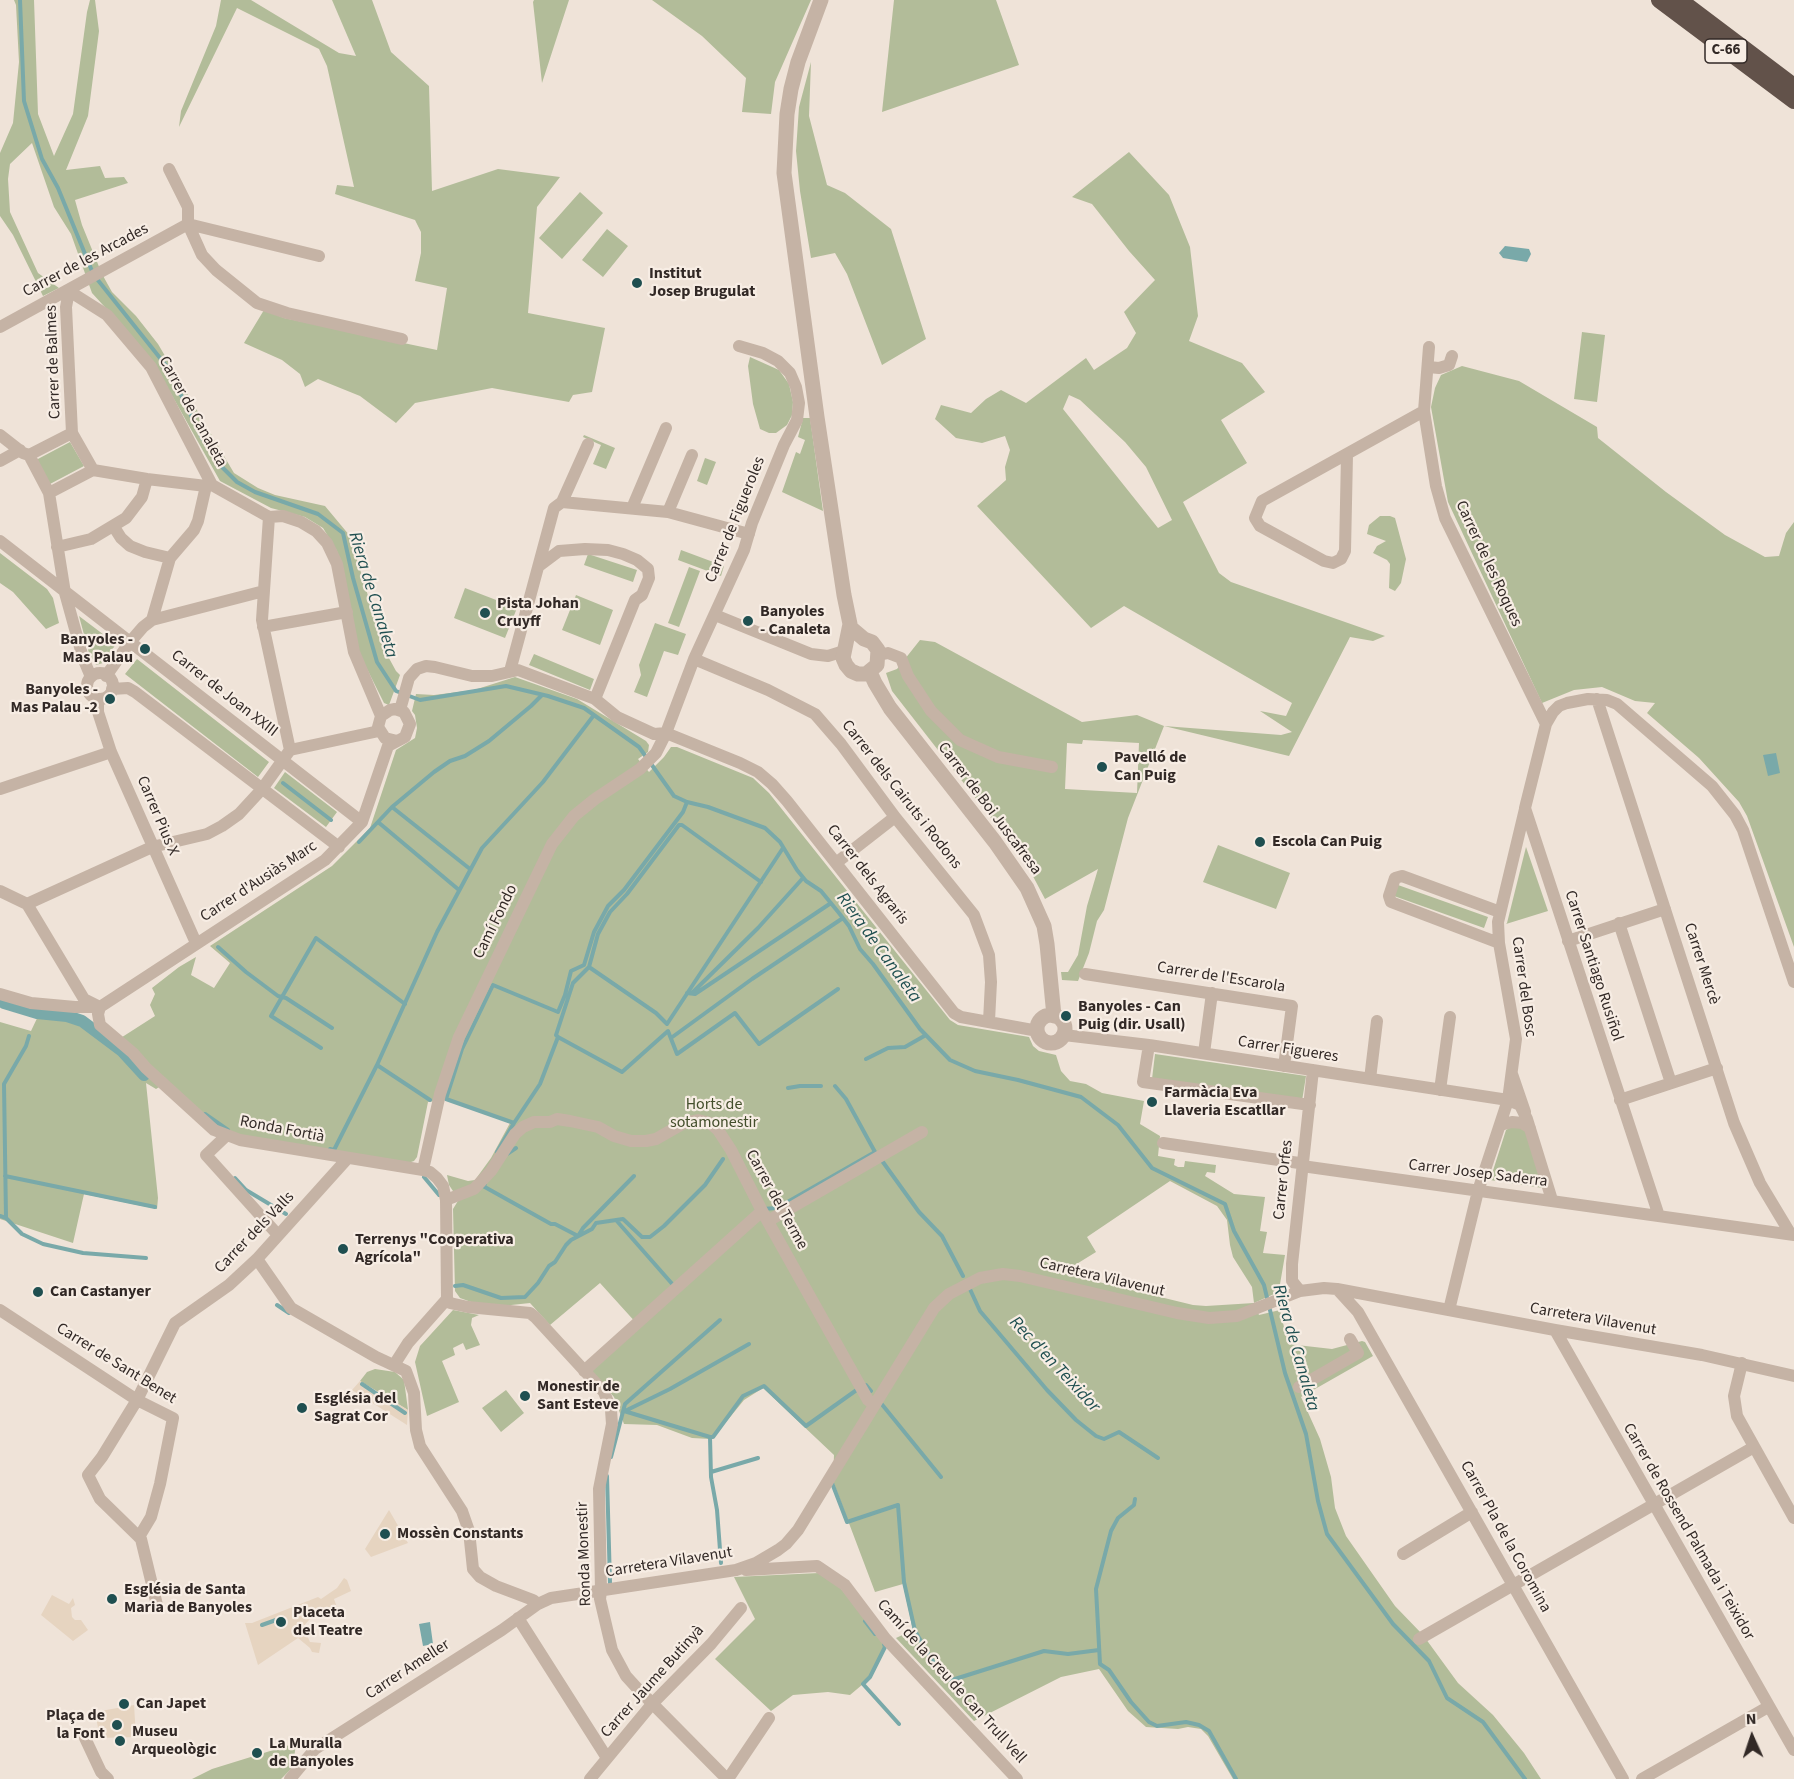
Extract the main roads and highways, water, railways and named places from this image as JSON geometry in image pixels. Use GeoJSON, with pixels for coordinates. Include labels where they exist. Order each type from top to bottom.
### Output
{"type":"FeatureCollection","features":[{"type":"Feature","properties":{"kind":"highway","name":"C-66"},"geometry":{"type":"LineString","coordinates":[[1659,0],[1794,102]]}},
{"type":"Feature","properties":{"kind":"highway","name":"C-66"},"geometry":{"type":"LineString","coordinates":[[1680,0],[1794,86]]}},
{"type":"Feature","properties":{"kind":"water"},"geometry":{"type":"Polygon","coordinates":[[[1505,246],[1529,249],[1531,254],[1527,262],[1503,258],[1499,253],[1505,246]]]}},
{"type":"Feature","properties":{"kind":"water"},"geometry":{"type":"Polygon","coordinates":[[[1776,753],[1780,773],[1768,776],[1763,755],[1776,753]]]}},
{"type":"Feature","properties":{"kind":"water"},"geometry":{"type":"Polygon","coordinates":[[[430,1622],[433,1644],[423,1646],[419,1624],[430,1622]]]}},
{"type":"Feature","properties":{"kind":"waterway"},"geometry":{"type":"LineString","coordinates":[[20,0],[24,101],[42,159],[58,188],[92,271]]}},
{"type":"Feature","properties":{"kind":"waterway","name":"Riera de Canaleta"},"geometry":{"type":"LineString","coordinates":[[97,279],[168,368],[202,438],[221,466],[237,482],[255,492],[318,514],[343,533],[377,662],[396,691],[420,700],[506,686],[584,708],[639,747],[674,796],[765,828],[780,842],[806,881],[821,891],[849,926],[860,949],[920,1029],[950,1060],[975,1071],[1081,1097],[1118,1125],[1152,1168],[1225,1204],[1234,1231],[1264,1285],[1285,1373],[1306,1434],[1318,1501],[1327,1534],[1393,1624],[1429,1661],[1447,1698],[1483,1722],[1525,1779]]}},
{"type":"Feature","properties":{"kind":"waterway"},"geometry":{"type":"LineString","coordinates":[[359,842],[392,807],[434,772],[489,741],[542,695]]}},
{"type":"Feature","properties":{"kind":"waterway"},"geometry":{"type":"LineString","coordinates":[[377,1065],[437,932],[482,848],[543,782],[594,715]]}},
{"type":"Feature","properties":{"kind":"waterway"},"geometry":{"type":"LineString","coordinates":[[283,783],[331,820]]}},
{"type":"Feature","properties":{"kind":"waterway"},"geometry":{"type":"LineString","coordinates":[[687,802],[683,812],[624,890],[608,906],[594,932],[584,965],[571,971],[558,1012],[493,985],[462,1049],[446,1099],[514,1123],[540,1084],[558,1037],[622,1072],[668,1031],[677,1054],[735,1013],[759,1044],[838,989]]}},
{"type":"Feature","properties":{"kind":"waterway"},"geometry":{"type":"LineString","coordinates":[[392,807],[470,869]]}},
{"type":"Feature","properties":{"kind":"waterway"},"geometry":{"type":"LineString","coordinates":[[378,822],[459,890]]}},
{"type":"Feature","properties":{"kind":"waterway"},"geometry":{"type":"LineString","coordinates":[[558,1037],[556,1035],[573,983],[589,967],[598,934],[610,912],[627,894],[679,825],[761,882]]}},
{"type":"Feature","properties":{"kind":"waterway"},"geometry":{"type":"LineString","coordinates":[[589,967],[656,1013],[667,1024],[783,848]]}},
{"type":"Feature","properties":{"kind":"waterway"},"geometry":{"type":"LineString","coordinates":[[692,993],[758,928],[803,878]]}},
{"type":"Feature","properties":{"kind":"waterway"},"geometry":{"type":"LineString","coordinates":[[687,993],[695,994],[831,903]]}},
{"type":"Feature","properties":{"kind":"waterway"},"geometry":{"type":"LineString","coordinates":[[671,1038],[752,979],[843,918]]}},
{"type":"Feature","properties":{"kind":"waterway"},"geometry":{"type":"LineString","coordinates":[[321,1048],[271,1016],[316,938],[405,1004]]}},
{"type":"Feature","properties":{"kind":"waterway"},"geometry":{"type":"LineString","coordinates":[[218,947],[278,996],[286,998],[332,1028]]}},
{"type":"Feature","properties":{"kind":"waterway","name":"Rec d'en Teixidor"},"geometry":{"type":"LineString","coordinates":[[4,1003],[37,1013],[67,1016],[82,1021],[122,1051],[144,1075]]}},
{"type":"Feature","properties":{"kind":"waterway"},"geometry":{"type":"LineString","coordinates":[[866,1059],[888,1048],[905,1047],[926,1035]]}},
{"type":"Feature","properties":{"kind":"waterway"},"geometry":{"type":"LineString","coordinates":[[6,1218],[4,1084],[26,1046],[29,1036]]}},
{"type":"Feature","properties":{"kind":"waterway"},"geometry":{"type":"LineString","coordinates":[[330,1149],[334,1150],[377,1065],[430,1100]]}},
{"type":"Feature","properties":{"kind":"waterway","name":"Rec d'en Teixidor"},"geometry":{"type":"LineString","coordinates":[[788,1088],[821,1086]]}},
{"type":"Feature","properties":{"kind":"waterway","name":"Rec d'en Teixidor"},"geometry":{"type":"LineString","coordinates":[[835,1086],[846,1099],[875,1152]]}},
{"type":"Feature","properties":{"kind":"waterway"},"geometry":{"type":"LineString","coordinates":[[205,1114],[228,1130]]}},
{"type":"Feature","properties":{"kind":"waterway","name":"Rec d'en Teixidor"},"geometry":{"type":"LineString","coordinates":[[497,1152],[514,1123]]}},
{"type":"Feature","properties":{"kind":"waterway"},"geometry":{"type":"LineString","coordinates":[[507,1154],[516,1148]]}},
{"type":"Feature","properties":{"kind":"waterway"},"geometry":{"type":"LineString","coordinates":[[762,1209],[777,1208],[875,1152]]}},
{"type":"Feature","properties":{"kind":"waterway","name":"Rec d'en Teixidor"},"geometry":{"type":"LineString","coordinates":[[880,1158],[919,1212],[942,1236],[963,1276]]}},
{"type":"Feature","properties":{"kind":"waterway","name":"Rec d'en Teixidor"},"geometry":{"type":"LineString","coordinates":[[455,1286],[463,1285],[501,1298],[525,1297],[549,1266],[555,1262],[566,1245],[592,1229],[596,1223],[623,1219],[642,1237],[650,1237],[705,1185],[723,1159]]}},
{"type":"Feature","properties":{"kind":"waterway"},"geometry":{"type":"LineString","coordinates":[[5,1176],[155,1207]]}},
{"type":"Feature","properties":{"kind":"waterway"},"geometry":{"type":"LineString","coordinates":[[485,1184],[483,1186],[551,1224],[578,1236],[583,1228],[634,1176]]}},
{"type":"Feature","properties":{"kind":"waterway","name":"Rec d'en Teixidor"},"geometry":{"type":"LineString","coordinates":[[424,1177],[439,1195]]}},
{"type":"Feature","properties":{"kind":"waterway","name":"Rec d'en Teixidor"},"geometry":{"type":"LineString","coordinates":[[235,1178],[246,1190],[286,1214]]}},
{"type":"Feature","properties":{"kind":"waterway"},"geometry":{"type":"LineString","coordinates":[[0,1216],[6,1218],[22,1234],[43,1244],[83,1253],[146,1258]]}},
{"type":"Feature","properties":{"kind":"waterway"},"geometry":{"type":"LineString","coordinates":[[616,1220],[674,1286]]}},
{"type":"Feature","properties":{"kind":"waterway","name":"Rec d'en Teixidor"},"geometry":{"type":"LineString","coordinates":[[969,1287],[980,1311],[1047,1390],[1076,1420],[1096,1436],[1104,1439],[1119,1432],[1158,1458]]}},
{"type":"Feature","properties":{"kind":"waterway"},"geometry":{"type":"LineString","coordinates":[[277,1305],[289,1313]]}},
{"type":"Feature","properties":{"kind":"waterway"},"geometry":{"type":"LineString","coordinates":[[611,1457],[625,1404],[720,1320]]}},
{"type":"Feature","properties":{"kind":"waterway"},"geometry":{"type":"LineString","coordinates":[[625,1411],[670,1389],[749,1344]]}},
{"type":"Feature","properties":{"kind":"waterway"},"geometry":{"type":"LineString","coordinates":[[362,1384],[405,1413]]}},
{"type":"Feature","properties":{"kind":"waterway"},"geometry":{"type":"LineString","coordinates":[[866,1385],[871,1391]]}},
{"type":"Feature","properties":{"kind":"waterway"},"geometry":{"type":"LineString","coordinates":[[624,1411],[713,1437],[743,1396],[764,1386],[806,1426],[858,1389]]}},
{"type":"Feature","properties":{"kind":"waterway"},"geometry":{"type":"LineString","coordinates":[[880,1402],[941,1477]]}},
{"type":"Feature","properties":{"kind":"waterway"},"geometry":{"type":"LineString","coordinates":[[710,1437],[711,1477],[717,1510],[721,1563]]}},
{"type":"Feature","properties":{"kind":"waterway"},"geometry":{"type":"LineString","coordinates":[[711,1472],[758,1458]]}},
{"type":"Feature","properties":{"kind":"waterway"},"geometry":{"type":"LineString","coordinates":[[607,1476],[610,1583]]}},
{"type":"Feature","properties":{"kind":"waterway"},"geometry":{"type":"LineString","coordinates":[[832,1483],[847,1522],[898,1505],[904,1582],[915,1631],[946,1680],[1044,1651],[1068,1654],[1099,1650]]}},
{"type":"Feature","properties":{"kind":"waterway","name":"Rec d'en Teixidor"},"geometry":{"type":"LineString","coordinates":[[1135,1499],[1134,1505],[1118,1518],[1111,1531],[1096,1589],[1100,1664],[1109,1670],[1131,1702],[1149,1722],[1157,1726],[1186,1722],[1199,1725],[1209,1731],[1236,1779]]}},
{"type":"Feature","properties":{"kind":"waterway"},"geometry":{"type":"LineString","coordinates":[[262,1625],[276,1620],[284,1623]]}},
{"type":"Feature","properties":{"kind":"waterway"},"geometry":{"type":"LineString","coordinates":[[865,1621],[875,1634]]}},
{"type":"Feature","properties":{"kind":"waterway"},"geometry":{"type":"LineString","coordinates":[[884,1644],[885,1647],[870,1677],[863,1684],[899,1724]]}},
{"type":"Feature","properties":{"kind":"place","name":"Institut Josep Brugulat"},"geometry":{"type":"Point","coordinates":[637,283]}},
{"type":"Feature","properties":{"kind":"place","name":"Pista Johan Cruyff"},"geometry":{"type":"Point","coordinates":[485,613]}},
{"type":"Feature","properties":{"kind":"place","name":"Banyoles - Canaleta"},"geometry":{"type":"Point","coordinates":[748,621]}},
{"type":"Feature","properties":{"kind":"place","name":"Banyoles - Mas Palau"},"geometry":{"type":"Point","coordinates":[145,649]}},
{"type":"Feature","properties":{"kind":"place","name":"Banyoles - Mas Palau -2"},"geometry":{"type":"Point","coordinates":[110,699]}},
{"type":"Feature","properties":{"kind":"place","name":"Pavelló de Can Puig"},"geometry":{"type":"Point","coordinates":[1102,767]}},
{"type":"Feature","properties":{"kind":"place","name":"Escola Can Puig"},"geometry":{"type":"Point","coordinates":[1260,842]}},
{"type":"Feature","properties":{"kind":"place","name":"Banyoles - Can Puig (dir. Usall)"},"geometry":{"type":"Point","coordinates":[1066,1016]}},
{"type":"Feature","properties":{"kind":"place","name":"Farmàcia Eva Llaveria Escatllar"},"geometry":{"type":"Point","coordinates":[1152,1102]}},
{"type":"Feature","properties":{"kind":"place","name":"Terrenys \"Cooperativa Agrícola\""},"geometry":{"type":"Point","coordinates":[343,1249]}},
{"type":"Feature","properties":{"kind":"place","name":"Can Castanyer"},"geometry":{"type":"Point","coordinates":[38,1292]}},
{"type":"Feature","properties":{"kind":"place","name":"Monestir de Sant Esteve"},"geometry":{"type":"Point","coordinates":[525,1396]}},
{"type":"Feature","properties":{"kind":"place","name":"Església del Sagrat Cor"},"geometry":{"type":"Point","coordinates":[302,1408]}},
{"type":"Feature","properties":{"kind":"place","name":"Mossèn Constants"},"geometry":{"type":"Point","coordinates":[385,1534]}},
{"type":"Feature","properties":{"kind":"place","name":"Església de Santa Maria de Banyoles"},"geometry":{"type":"Point","coordinates":[112,1599]}},
{"type":"Feature","properties":{"kind":"place","name":"Placeta del Teatre"},"geometry":{"type":"Point","coordinates":[281,1622]}},
{"type":"Feature","properties":{"kind":"place","name":"Can Japet"},"geometry":{"type":"Point","coordinates":[124,1704]}},
{"type":"Feature","properties":{"kind":"place","name":"Plaça de la Font"},"geometry":{"type":"Point","coordinates":[117,1725]}},
{"type":"Feature","properties":{"kind":"place","name":"Museu Arqueològic"},"geometry":{"type":"Point","coordinates":[120,1741]}},
{"type":"Feature","properties":{"kind":"place","name":"La Muralla de Banyoles"},"geometry":{"type":"Point","coordinates":[257,1753]}},
{"type":"Feature","properties":{"kind":"park label","name":"Horts de sotamonestir"},"geometry":{"type":"Point","coordinates":[714,1114]}}]}
